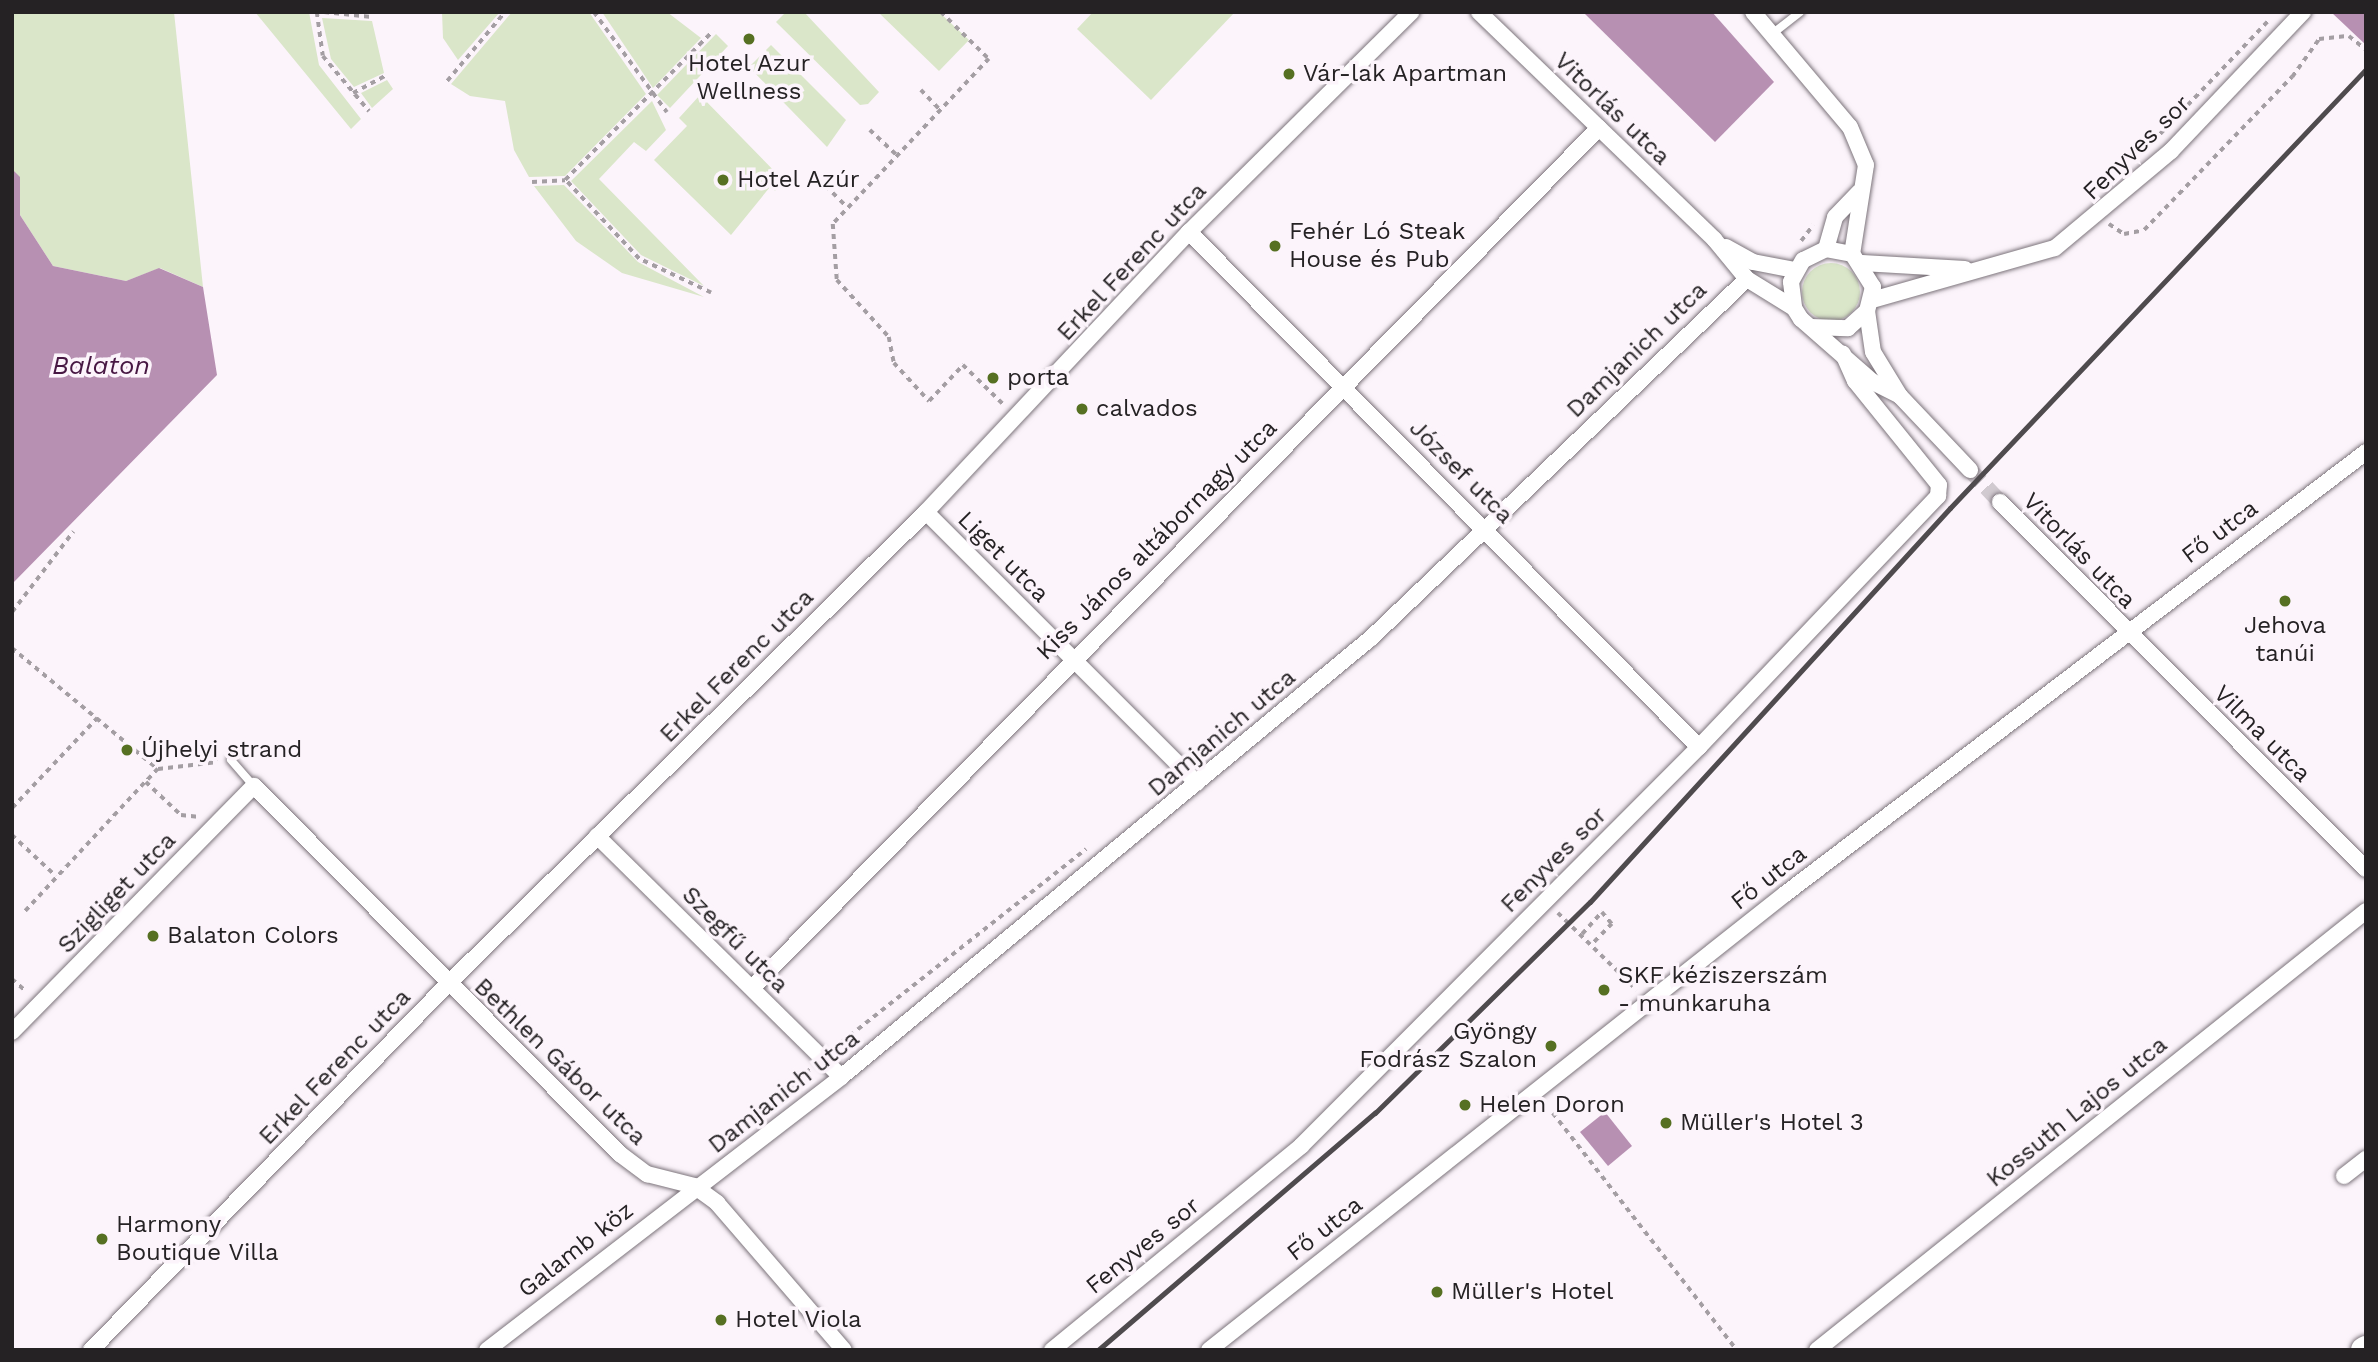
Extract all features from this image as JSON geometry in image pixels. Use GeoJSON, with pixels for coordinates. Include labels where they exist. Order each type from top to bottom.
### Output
{"type":"FeatureCollection","features":[{"type":"Feature","properties":{"kind":"street","name":"Erkel Ferenc utca"},"geometry":{"type":"LineString","coordinates":[[91,1350],[447,985],[926,512],[1189,232],[1411,12]]}},
{"type":"Feature","properties":{"kind":"street","name":"Vitorlás utca"},"geometry":{"type":"LineString","coordinates":[[1479,12],[1714,239],[1747,279],[1794,308],[1811,327],[1843,354],[1900,397],[1970,470]]}},
{"type":"Feature","properties":{"kind":"street"},"geometry":{"type":"LineString","coordinates":[[1753,12],[1850,127],[1866,165],[1859,192],[1857,258],[1826,249]]}},
{"type":"Feature","properties":{"kind":"street","name":"Fenyves sor"},"geometry":{"type":"LineString","coordinates":[[1869,306],[2055,248],[2099,217],[2303,12]]}},
{"type":"Feature","properties":{"kind":"street","name":"Kiss János altábornagy utca"},"geometry":{"type":"LineString","coordinates":[[751,988],[1072,658],[1599,128]]}},
{"type":"Feature","properties":{"kind":"street"},"geometry":{"type":"LineString","coordinates":[[1794,308],[1795,270],[1826,249],[1835,217],[1859,192]]}},
{"type":"Feature","properties":{"kind":"street","name":"József utca"},"geometry":{"type":"LineString","coordinates":[[1189,232],[1486,528],[1699,747]]}},
{"type":"Feature","properties":{"kind":"street","name":"Vitorlás utca"},"geometry":{"type":"LineString","coordinates":[[1714,239],[1770,268],[1795,270]]}},
{"type":"Feature","properties":{"kind":"street","name":"Vitorlás utca"},"geometry":{"type":"LineString","coordinates":[[1857,258],[1869,306],[1873,352],[1900,397]]}},
{"type":"Feature","properties":{"kind":"street","name":"Fenyves sor"},"geometry":{"type":"LineString","coordinates":[[1857,258],[1992,269]]}},
{"type":"Feature","properties":{"kind":"street","name":"Damjanich utca"},"geometry":{"type":"LineString","coordinates":[[694,1186],[841,1077],[1371,638],[1747,279]]}},
{"type":"Feature","properties":{"kind":"street"},"geometry":{"type":"LineString","coordinates":[[1811,327],[1848,328],[1869,306]]}},
{"type":"Feature","properties":{"kind":"street","name":"Fenyves sor"},"geometry":{"type":"LineString","coordinates":[[1052,1350],[1301,1146],[1699,747],[1938,496],[1939,485],[1855,381],[1843,354]]}},
{"type":"Feature","properties":{"kind":"street","name":"Fő utca"},"geometry":{"type":"LineString","coordinates":[[1209,1350],[1648,1002],[2126,632],[2366,452]]}},
{"type":"Feature","properties":{"kind":"street","name":"Vitorlás utca"},"geometry":{"type":"LineString","coordinates":[[2000,502],[2126,632]]}},
{"type":"Feature","properties":{"kind":"street","name":"Liget utca"},"geometry":{"type":"LineString","coordinates":[[926,512],[1197,783]]}},
{"type":"Feature","properties":{"kind":"street","name":"Vilma utca"},"geometry":{"type":"LineString","coordinates":[[2126,632],[2366,869]]}},
{"type":"Feature","properties":{"kind":"street","name":"Szigliget utca"},"geometry":{"type":"LineString","coordinates":[[12,1032],[254,786]]}},
{"type":"Feature","properties":{"kind":"street","name":"Bethlen Gábor utca"},"geometry":{"type":"LineString","coordinates":[[254,786],[447,985],[620,1154],[647,1174],[694,1186],[718,1203],[844,1350]]}},
{"type":"Feature","properties":{"kind":"street","name":"Szegfű utca"},"geometry":{"type":"LineString","coordinates":[[597,836],[841,1077]]}},
{"type":"Feature","properties":{"kind":"street","name":"Kossuth Lajos utca"},"geometry":{"type":"LineString","coordinates":[[1817,1350],[2366,911]]}},
{"type":"Feature","properties":{"kind":"street"},"geometry":{"type":"LineString","coordinates":[[2344,1176],[2366,1159]]}},
{"type":"Feature","properties":{"kind":"street","name":"Galamb köz"},"geometry":{"type":"LineString","coordinates":[[487,1350],[694,1186]]}},
{"type":"Feature","properties":{"kind":"lane"},"geometry":{"type":"LineString","coordinates":[[1772,34],[1800,12]]}},
{"type":"Feature","properties":{"kind":"lane"},"geometry":{"type":"LineString","coordinates":[[231,760],[254,786]]}},
{"type":"Feature","properties":{"kind":"path"},"geometry":{"type":"LineString","coordinates":[[317,12],[323,56],[369,111]]}},
{"type":"Feature","properties":{"kind":"path"},"geometry":{"type":"LineString","coordinates":[[324,12],[372,17]]}},
{"type":"Feature","properties":{"kind":"path"},"geometry":{"type":"LineString","coordinates":[[447,81],[505,12]]}},
{"type":"Feature","properties":{"kind":"path"},"geometry":{"type":"LineString","coordinates":[[594,12],[667,112]]}},
{"type":"Feature","properties":{"kind":"path"},"geometry":{"type":"LineString","coordinates":[[941,12],[989,59],[833,224],[837,280],[889,337],[894,363],[929,401],[963,365],[1017,418]]}},
{"type":"Feature","properties":{"kind":"path"},"geometry":{"type":"LineString","coordinates":[[2158,136],[2263,24]]}},
{"type":"Feature","properties":{"kind":"path"},"geometry":{"type":"LineString","coordinates":[[532,182],[565,180],[713,31]]}},
{"type":"Feature","properties":{"kind":"path"},"geometry":{"type":"LineString","coordinates":[[2099,217],[2124,234],[2144,230],[2292,77],[2312,45],[2349,36],[2366,50]]}},
{"type":"Feature","properties":{"kind":"path"},"geometry":{"type":"LineString","coordinates":[[353,93],[385,76]]}},
{"type":"Feature","properties":{"kind":"path"},"geometry":{"type":"LineString","coordinates":[[921,90],[940,110]]}},
{"type":"Feature","properties":{"kind":"path"},"geometry":{"type":"LineString","coordinates":[[870,130],[897,156]]}},
{"type":"Feature","properties":{"kind":"path"},"geometry":{"type":"LineString","coordinates":[[565,180],[639,259],[711,293]]}},
{"type":"Feature","properties":{"kind":"path"},"geometry":{"type":"LineString","coordinates":[[827,186],[848,207]]}},
{"type":"Feature","properties":{"kind":"path"},"geometry":{"type":"LineString","coordinates":[[1770,268],[1773,256],[1799,243],[1825,216],[1835,217]]}},
{"type":"Feature","properties":{"kind":"path"},"geometry":{"type":"LineString","coordinates":[[13,609],[73,532]]}},
{"type":"Feature","properties":{"kind":"path"},"geometry":{"type":"LineString","coordinates":[[12,648],[158,769]]}},
{"type":"Feature","properties":{"kind":"path"},"geometry":{"type":"LineString","coordinates":[[12,808],[97,718]]}},
{"type":"Feature","properties":{"kind":"path"},"geometry":{"type":"LineString","coordinates":[[25,911],[158,769],[231,760]]}},
{"type":"Feature","properties":{"kind":"path"},"geometry":{"type":"LineString","coordinates":[[146,782],[181,815],[220,820]]}},
{"type":"Feature","properties":{"kind":"path"},"geometry":{"type":"LineString","coordinates":[[12,835],[56,876]]}},
{"type":"Feature","properties":{"kind":"path"},"geometry":{"type":"LineString","coordinates":[[762,1114],[821,1059],[1088,847]]}},
{"type":"Feature","properties":{"kind":"path"},"geometry":{"type":"LineString","coordinates":[[1544,903],[1593,944],[1648,1002]]}},
{"type":"Feature","properties":{"kind":"path"},"geometry":{"type":"LineString","coordinates":[[1582,934],[1602,912],[1612,923],[1593,944]]}},
{"type":"Feature","properties":{"kind":"path"},"geometry":{"type":"LineString","coordinates":[[1553,1113],[1737,1350]]}},
{"type":"Feature","properties":{"kind":"green space"},"geometry":{"type":"Polygon","coordinates":[[[12,12],[174,12],[203,287],[160,268],[126,281],[53,266],[20,215],[20,178],[12,169],[12,12]]]}},
{"type":"Feature","properties":{"kind":"green space"},"geometry":{"type":"Polygon","coordinates":[[[255,12],[309,12],[319,65],[361,119],[351,129],[255,12]]]}},
{"type":"Feature","properties":{"kind":"green space"},"geometry":{"type":"Polygon","coordinates":[[[442,12],[500,12],[458,60],[443,38],[442,12]]]}},
{"type":"Feature","properties":{"kind":"green space"},"geometry":{"type":"Polygon","coordinates":[[[512,12],[589,12],[646,94],[565,176],[529,177],[514,150],[505,101],[470,96],[451,84],[512,12]]]}},
{"type":"Feature","properties":{"kind":"green space"},"geometry":{"type":"Polygon","coordinates":[[[602,12],[667,12],[701,38],[653,88],[602,12]]]}},
{"type":"Feature","properties":{"kind":"green space"},"geometry":{"type":"Polygon","coordinates":[[[786,12],[804,12],[879,92],[868,104],[860,105],[776,22],[786,12]]]}},
{"type":"Feature","properties":{"kind":"green space"},"geometry":{"type":"Polygon","coordinates":[[[878,12],[939,12],[969,40],[939,71],[878,12]]]}},
{"type":"Feature","properties":{"kind":"green space"},"geometry":{"type":"Polygon","coordinates":[[[1093,12],[1235,12],[1151,100],[1077,29],[1093,12]]]}},
{"type":"Feature","properties":{"kind":"green space"},"geometry":{"type":"Polygon","coordinates":[[[322,18],[372,21],[384,73],[354,87],[331,59],[322,18]]]}},
{"type":"Feature","properties":{"kind":"green space"},"geometry":{"type":"Polygon","coordinates":[[[716,34],[728,46],[670,108],[657,95],[716,34]]]}},
{"type":"Feature","properties":{"kind":"green space"},"geometry":{"type":"Polygon","coordinates":[[[771,45],[846,120],[827,147],[749,67],[771,45]]]}},
{"type":"Feature","properties":{"kind":"green space"},"geometry":{"type":"Polygon","coordinates":[[[387,80],[393,89],[372,108],[361,93],[387,80]]]}},
{"type":"Feature","properties":{"kind":"green space"},"geometry":{"type":"Polygon","coordinates":[[[700,95],[784,181],[775,191],[770,187],[731,235],[654,160],[687,126],[679,118],[700,95]]]}},
{"type":"Feature","properties":{"kind":"green space"},"geometry":{"type":"Polygon","coordinates":[[[652,101],[666,130],[646,151],[634,142],[599,179],[704,286],[641,255],[571,181],[652,101]]]}},
{"type":"Feature","properties":{"kind":"green space"},"geometry":{"type":"Polygon","coordinates":[[[564,185],[638,262],[704,297],[622,273],[576,241],[534,186],[564,185]]]}},
{"type":"Feature","properties":{"kind":"green space"},"geometry":{"type":"Polygon","coordinates":[[[1831,263],[1847,268],[1855,276],[1860,292],[1855,308],[1847,316],[1831,321],[1815,316],[1807,308],[1802,292],[1807,276],[1815,268],[1831,263]]]}},
{"type":"Feature","properties":{"kind":"water"},"geometry":{"type":"Polygon","coordinates":[[[1583,12],[1712,12],[1774,82],[1715,142],[1583,12]]]}},
{"type":"Feature","properties":{"kind":"water"},"geometry":{"type":"Polygon","coordinates":[[[2331,12],[2366,12],[2366,45],[2331,12]]]}},
{"type":"Feature","properties":{"kind":"water","name":"Balaton"},"geometry":{"type":"Polygon","coordinates":[[[12,169],[20,177],[20,215],[53,266],[126,281],[159,268],[203,287],[217,375],[12,584],[12,169]]]}},
{"type":"Feature","properties":{"kind":"water"},"geometry":{"type":"Polygon","coordinates":[[[1605,1112],[1632,1146],[1608,1166],[1580,1132],[1605,1112]]]}},
{"type":"Feature","properties":{"kind":"tunnel"},"geometry":{"type":"LineString","coordinates":[[1970,470],[2000,502]]}},
{"type":"Feature","properties":{"kind":"railway"},"geometry":{"type":"LineString","coordinates":[[1098,1350],[1375,1113],[1590,902],[1950,508],[2366,69]]}},
{"type":"Feature","properties":{"kind":"place","name":"Hotel Azur Wellness"},"geometry":{"type":"Point","coordinates":[749,39]}},
{"type":"Feature","properties":{"kind":"place","name":"Vár-lak Apartman"},"geometry":{"type":"Point","coordinates":[1289,74]}},
{"type":"Feature","properties":{"kind":"place","name":"Hotel Azúr"},"geometry":{"type":"Point","coordinates":[723,180]}},
{"type":"Feature","properties":{"kind":"place","name":"Fehér Ló Steak House és Pub"},"geometry":{"type":"Point","coordinates":[1275,246]}},
{"type":"Feature","properties":{"kind":"place","name":"porta"},"geometry":{"type":"Point","coordinates":[993,378]}},
{"type":"Feature","properties":{"kind":"place","name":"calvados"},"geometry":{"type":"Point","coordinates":[1082,409]}},
{"type":"Feature","properties":{"kind":"place","name":"Jehova tanúi"},"geometry":{"type":"Point","coordinates":[2285,601]}},
{"type":"Feature","properties":{"kind":"place","name":"Újhelyi strand"},"geometry":{"type":"Point","coordinates":[127,750]}},
{"type":"Feature","properties":{"kind":"place","name":"Balaton Colors"},"geometry":{"type":"Point","coordinates":[153,936]}},
{"type":"Feature","properties":{"kind":"place","name":"SKF kéziszerszám - munkaruha"},"geometry":{"type":"Point","coordinates":[1604,990]}},
{"type":"Feature","properties":{"kind":"place","name":"Gyöngy Fodrász Szalon"},"geometry":{"type":"Point","coordinates":[1551,1046]}},
{"type":"Feature","properties":{"kind":"place","name":"Helen Doron"},"geometry":{"type":"Point","coordinates":[1465,1105]}},
{"type":"Feature","properties":{"kind":"place","name":"Müller's Hotel 3"},"geometry":{"type":"Point","coordinates":[1666,1123]}},
{"type":"Feature","properties":{"kind":"place","name":"Harmony Boutique Villa"},"geometry":{"type":"Point","coordinates":[102,1239]}},
{"type":"Feature","properties":{"kind":"place","name":"Müller's Hotel"},"geometry":{"type":"Point","coordinates":[1437,1292]}},
{"type":"Feature","properties":{"kind":"place","name":"Hotel Viola"},"geometry":{"type":"Point","coordinates":[721,1320]}}]}
